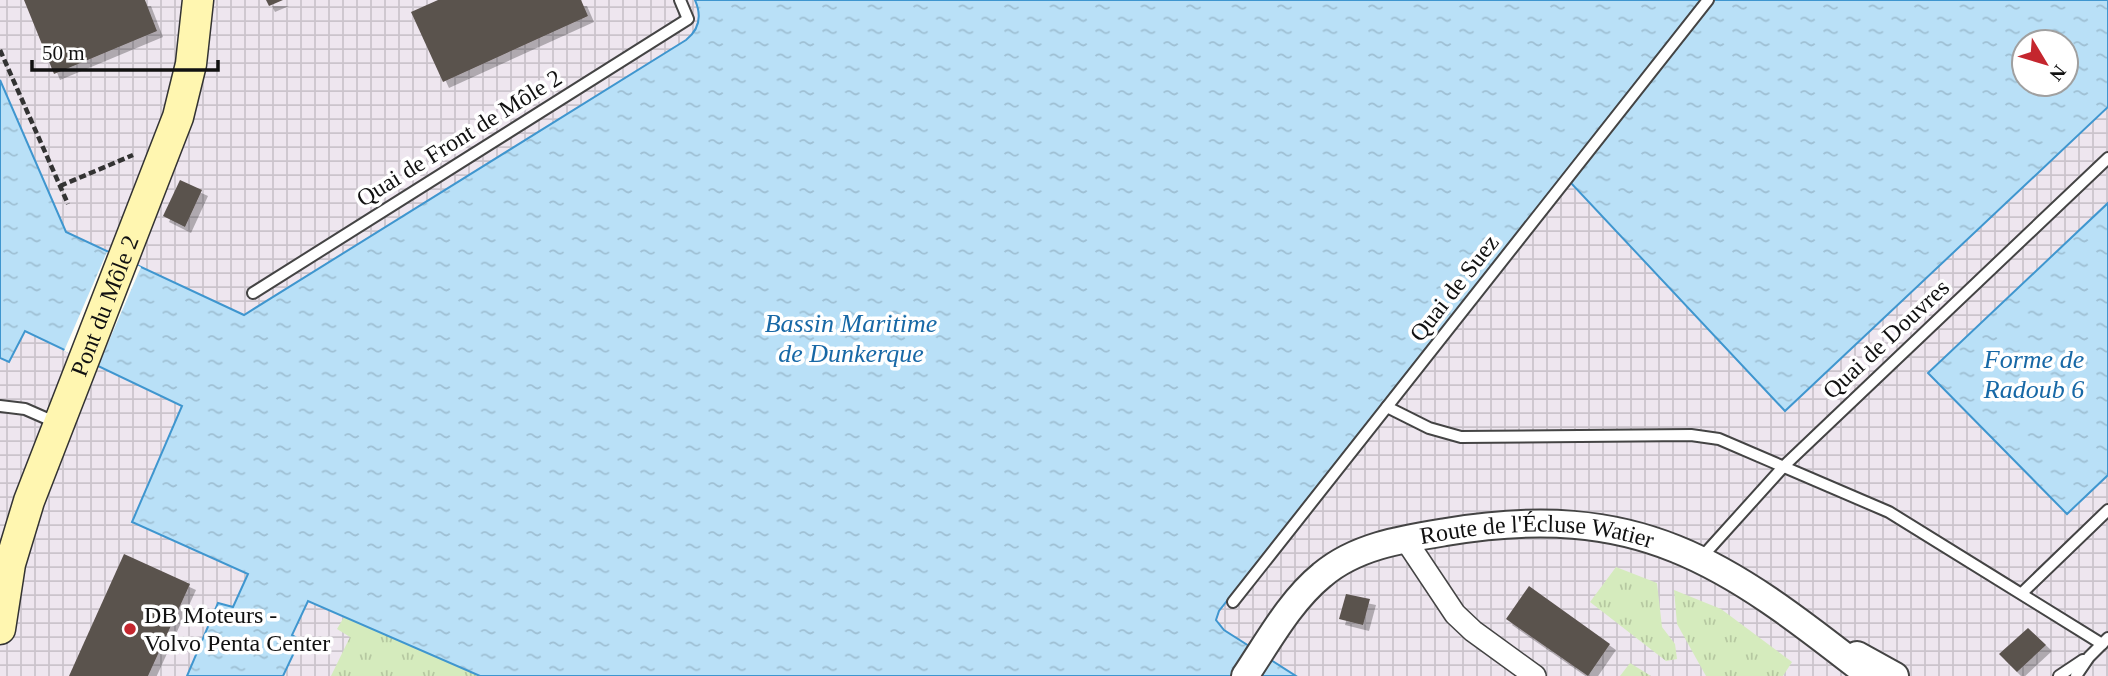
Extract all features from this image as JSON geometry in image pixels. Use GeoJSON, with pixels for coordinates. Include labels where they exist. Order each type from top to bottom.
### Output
{"type":"FeatureCollection","features":[{"type":"Feature","properties":{"kind":"main road","name":"Pont du Môle 2"},"geometry":{"type":"LineString","coordinates":[[0,629],[14,548],[57,424],[142,214],[183,100],[193,48],[198,0]]}},
{"type":"Feature","properties":{"kind":"street","name":"Route de l'Écluse Watier"},"geometry":{"type":"LineString","coordinates":[[1245,676],[1301,596],[1333,566],[1359,552],[1405,539],[1497,524],[1572,522],[1635,534],[1701,558],[1744,583],[1812,630],[1870,676]]}},
{"type":"Feature","properties":{"kind":"street"},"geometry":{"type":"LineString","coordinates":[[1405,539],[1455,614],[1473,631],[1535,676]]}},
{"type":"Feature","properties":{"kind":"street","name":"Route de l'Écluse Watier"},"geometry":{"type":"LineString","coordinates":[[1812,630],[1895,676]]}},
{"type":"Feature","properties":{"kind":"lane","name":"Quai de Front de Môle 2"},"geometry":{"type":"LineString","coordinates":[[253,293],[688,19],[680,0]]}},
{"type":"Feature","properties":{"kind":"lane","name":"Quai de Suez"},"geometry":{"type":"LineString","coordinates":[[1233,602],[1708,0]]}},
{"type":"Feature","properties":{"kind":"lane","name":"Quai de Douvres"},"geometry":{"type":"LineString","coordinates":[[1701,558],[1785,465],[2108,158]]}},
{"type":"Feature","properties":{"kind":"lane"},"geometry":{"type":"LineString","coordinates":[[0,406],[25,409],[57,424]]}},
{"type":"Feature","properties":{"kind":"lane"},"geometry":{"type":"LineString","coordinates":[[1387,407],[1429,428],[1461,437],[1705,436],[1735,444],[1889,512],[2105,641],[2089,657],[2076,676]]}},
{"type":"Feature","properties":{"kind":"lane"},"geometry":{"type":"LineString","coordinates":[[2022,593],[2108,510]]}},
{"type":"Feature","properties":{"kind":"lane"},"geometry":{"type":"LineString","coordinates":[[2059,676],[2089,657]]}},
{"type":"Feature","properties":{"kind":"path"},"geometry":{"type":"LineString","coordinates":[[0,50],[68,204]]}},
{"type":"Feature","properties":{"kind":"path"},"geometry":{"type":"LineString","coordinates":[[60,186],[143,151]]}},
{"type":"Feature","properties":{"kind":"shaded area"},"geometry":{"type":"Polygon","coordinates":[[[0,0],[695,0],[700,19],[693,34],[686,40],[244,315],[66,232],[0,80],[0,0]]]}},
{"type":"Feature","properties":{"kind":"shaded area"},"geometry":{"type":"Polygon","coordinates":[[[1701,0],[1714,0],[1570,182],[1785,411],[2108,107],[2108,676],[1217,676],[1224,630],[1216,620],[1219,611],[1701,0]]]}},
{"type":"Feature","properties":{"kind":"shaded area"},"geometry":{"type":"Polygon","coordinates":[[[24,331],[182,406],[133,522],[480,676],[0,676],[0,358],[9,362],[24,331]]]}},
{"type":"Feature","properties":{"kind":"green space"},"geometry":{"type":"Polygon","coordinates":[[[1616,567],[1657,583],[1662,627],[1675,644],[1677,659],[1666,661],[1590,602],[1616,567]]]}},
{"type":"Feature","properties":{"kind":"green space"},"geometry":{"type":"Polygon","coordinates":[[[1674,590],[1721,609],[1792,662],[1783,676],[1706,676],[1677,624],[1674,590]]]}},
{"type":"Feature","properties":{"kind":"green space"},"geometry":{"type":"Polygon","coordinates":[[[344,617],[480,676],[331,676],[350,637],[337,629],[344,617]]]}},
{"type":"Feature","properties":{"kind":"green space"},"geometry":{"type":"Polygon","coordinates":[[[1630,663],[1651,676],[1620,676],[1630,663]]]}},
{"type":"Feature","properties":{"kind":"water","name":"Bassin Maritime de Dunkerque"},"geometry":{"type":"Polygon","coordinates":[[[695,0],[1701,0],[1219,611],[1216,620],[1224,630],[1296,676],[480,676],[308,601],[292,635],[300,640],[283,676],[187,676],[218,603],[233,607],[248,574],[132,522],[182,406],[25,331],[9,362],[0,358],[0,80],[66,232],[244,315],[686,40],[698,22],[699,11],[695,0]]]}},
{"type":"Feature","properties":{"kind":"water"},"geometry":{"type":"Polygon","coordinates":[[[1714,0],[2108,0],[2108,107],[1785,411],[1570,182],[1714,0]]]}},
{"type":"Feature","properties":{"kind":"water","name":"Forme de Radoub 6"},"geometry":{"type":"Polygon","coordinates":[[[2108,203],[2108,475],[2067,514],[1928,373],[2108,203]]]}},
{"type":"Feature","properties":{"kind":"pier"},"geometry":{"type":"Polygon","coordinates":[[[107,252],[141,267],[98,366],[64,351],[107,252]]]}},
{"type":"Feature","properties":{"kind":"building"},"geometry":{"type":"Polygon","coordinates":[[[24,0],[145,0],[157,31],[54,74],[24,0]]]}},
{"type":"Feature","properties":{"kind":"building"},"geometry":{"type":"Polygon","coordinates":[[[266,0],[283,0],[269,6],[266,0]]]}},
{"type":"Feature","properties":{"kind":"building"},"geometry":{"type":"Polygon","coordinates":[[[438,0],[581,0],[588,16],[443,82],[411,12],[438,0]]]}},
{"type":"Feature","properties":{"kind":"building"},"geometry":{"type":"Polygon","coordinates":[[[180,180],[202,190],[185,227],[163,216],[180,180]]]}},
{"type":"Feature","properties":{"kind":"building","name":"DB Moteurs - Volvo Penta Center"},"geometry":{"type":"Polygon","coordinates":[[[124,554],[190,584],[148,676],[69,676],[124,554]]]}},
{"type":"Feature","properties":{"kind":"building"},"geometry":{"type":"Polygon","coordinates":[[[1529,586],[1610,644],[1588,676],[1506,619],[1529,586]]]}},
{"type":"Feature","properties":{"kind":"building"},"geometry":{"type":"Polygon","coordinates":[[[1346,594],[1370,599],[1363,625],[1339,619],[1346,594]]]}},
{"type":"Feature","properties":{"kind":"building"},"geometry":{"type":"Polygon","coordinates":[[[2028,628],[2046,645],[2017,672],[1999,654],[2028,628]]]}},
{"type":"Feature","properties":{"kind":"place","name":"DB Moteurs - Volvo Penta Center"},"geometry":{"type":"Point","coordinates":[130,629]}}]}
